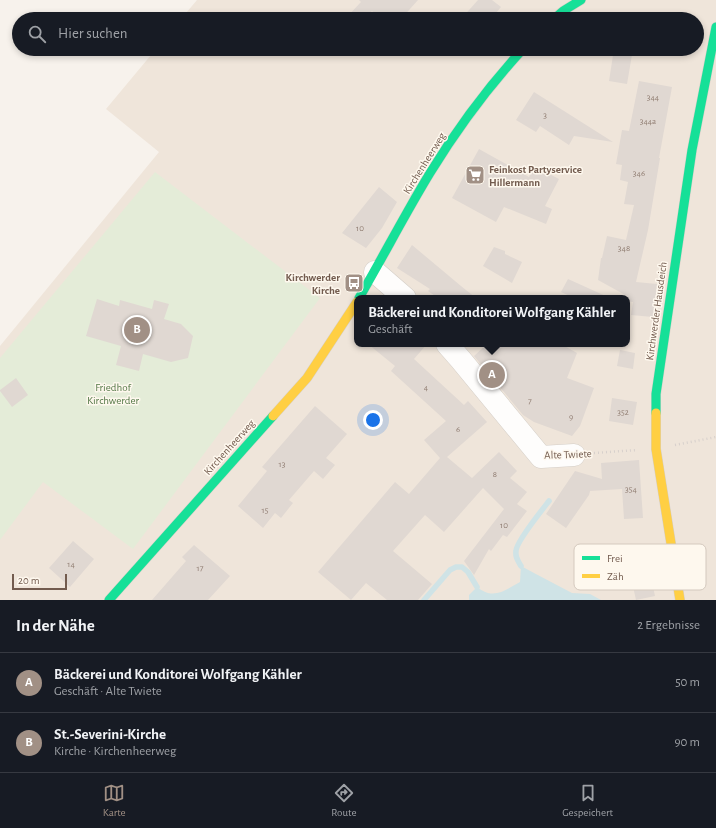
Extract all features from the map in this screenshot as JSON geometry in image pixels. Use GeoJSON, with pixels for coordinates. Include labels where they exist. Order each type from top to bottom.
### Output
{"type":"FeatureCollection","features":[{"type":"Feature","properties":{"kind":"main road"},"geometry":{"type":"LineString","coordinates":[[562,12],[581,0]]}},
{"type":"Feature","properties":{"kind":"main road","name":"Kirchwerder Hausdeich"},"geometry":{"type":"LineString","coordinates":[[671,544],[656,449],[656,394],[693,144],[716,27]]}},
{"type":"Feature","properties":{"kind":"main road","name":"Kirchenheerweg"},"geometry":{"type":"LineString","coordinates":[[362,295],[434,168],[475,106],[516,56]]}},
{"type":"Feature","properties":{"kind":"main road","name":"Kirchenheerweg"},"geometry":{"type":"LineString","coordinates":[[109,600],[307,378],[354,307]]}},
{"type":"Feature","properties":{"kind":"main road","name":"Kirchwerder Hausdeich"},"geometry":{"type":"LineString","coordinates":[[678,590],[680,600]]}},
{"type":"Feature","properties":{"kind":"street"},"geometry":{"type":"LineString","coordinates":[[375,272],[402,295]]}},
{"type":"Feature","properties":{"kind":"street","name":"Alte Twiete"},"geometry":{"type":"LineString","coordinates":[[450,347],[541,457],[574,455]]}},
{"type":"Feature","properties":{"kind":"path","name":"Alte Twiete"},"geometry":{"type":"LineString","coordinates":[[574,455],[656,449],[716,437]]}},
{"type":"Feature","properties":{"kind":"shaded area"},"geometry":{"type":"Polygon","coordinates":[[[197,0],[716,0],[716,600],[0,600],[0,346],[159,152],[106,109],[150,56],[704,56],[704,12],[187,12],[197,0]]]}},
{"type":"Feature","properties":{"kind":"shaded area"},"geometry":{"type":"Polygon","coordinates":[[[521,566],[572,593],[590,594],[601,600],[469,600],[469,595],[477,587],[483,591],[493,594],[504,591],[520,582],[521,566]]]}},
{"type":"Feature","properties":{"kind":"green space","name":"Friedhof Kirchwerder"},"geometry":{"type":"Polygon","coordinates":[[[155,172],[320,298],[133,549],[43,482],[0,540],[0,358],[155,172]]]}},
{"type":"Feature","properties":{"kind":"building"},"geometry":{"type":"Polygon","coordinates":[[[359,0],[418,0],[407,12],[352,12],[361,2],[359,0]]]}},
{"type":"Feature","properties":{"kind":"building"},"geometry":{"type":"Polygon","coordinates":[[[478,0],[492,0],[501,7],[497,12],[467,12],[478,0]]]}},
{"type":"Feature","properties":{"kind":"building"},"geometry":{"type":"Polygon","coordinates":[[[613,56],[632,56],[627,84],[609,81],[613,56]]]}},
{"type":"Feature","properties":{"kind":"building"},"geometry":{"type":"Polygon","coordinates":[[[639,81],[672,87],[648,230],[636,282],[657,284],[653,317],[631,315],[633,302],[630,302],[630,295],[625,295],[598,280],[601,258],[607,236],[626,240],[634,205],[624,204],[628,182],[620,180],[622,165],[616,164],[622,130],[629,131],[639,81]]]}},
{"type":"Feature","properties":{"kind":"building"},"geometry":{"type":"Polygon","coordinates":[[[534,92],[613,142],[574,136],[569,145],[540,126],[536,132],[516,120],[534,92]]]}},
{"type":"Feature","properties":{"kind":"building"},"geometry":{"type":"Polygon","coordinates":[[[479,149],[529,177],[534,166],[559,179],[545,206],[552,209],[546,224],[504,207],[496,222],[452,198],[479,149]]]}},
{"type":"Feature","properties":{"kind":"building"},"geometry":{"type":"Polygon","coordinates":[[[379,187],[397,202],[382,228],[366,248],[342,233],[379,187]]]}},
{"type":"Feature","properties":{"kind":"building"},"geometry":{"type":"Polygon","coordinates":[[[412,245],[472,295],[434,295],[428,291],[430,289],[397,268],[412,245]]]}},
{"type":"Feature","properties":{"kind":"building"},"geometry":{"type":"Polygon","coordinates":[[[494,247],[505,251],[505,254],[522,262],[512,283],[483,266],[494,247]]]}},
{"type":"Feature","properties":{"kind":"building"},"geometry":{"type":"Polygon","coordinates":[[[568,279],[603,295],[568,295],[561,292],[568,279]]]}},
{"type":"Feature","properties":{"kind":"building"},"geometry":{"type":"Polygon","coordinates":[[[97,299],[119,306],[120,300],[152,309],[154,300],[169,304],[164,319],[181,324],[193,336],[188,358],[171,362],[143,354],[139,371],[116,365],[121,346],[86,336],[97,299]]]}},
{"type":"Feature","properties":{"kind":"building"},"geometry":{"type":"Polygon","coordinates":[[[372,347],[424,347],[414,359],[464,405],[468,401],[487,422],[447,457],[472,478],[499,452],[517,471],[510,478],[527,492],[517,504],[527,511],[507,537],[503,535],[491,551],[489,549],[474,575],[464,561],[504,509],[483,488],[444,532],[425,515],[393,551],[432,584],[418,600],[387,600],[366,583],[351,600],[318,572],[395,482],[409,494],[440,458],[424,440],[446,421],[391,371],[395,366],[372,347]]]}},
{"type":"Feature","properties":{"kind":"building"},"geometry":{"type":"Polygon","coordinates":[[[484,347],[566,347],[577,353],[567,378],[594,388],[580,426],[572,436],[534,422],[523,415],[474,356],[484,347]]]}},
{"type":"Feature","properties":{"kind":"building"},"geometry":{"type":"Polygon","coordinates":[[[620,350],[635,353],[633,369],[617,366],[620,350]]]}},
{"type":"Feature","properties":{"kind":"building"},"geometry":{"type":"Polygon","coordinates":[[[16,378],[28,395],[12,407],[0,390],[16,378]]]}},
{"type":"Feature","properties":{"kind":"building"},"geometry":{"type":"Polygon","coordinates":[[[612,398],[637,402],[633,425],[609,421],[612,398]]]}},
{"type":"Feature","properties":{"kind":"building"},"geometry":{"type":"Polygon","coordinates":[[[315,406],[347,434],[326,458],[335,465],[323,479],[314,471],[289,500],[293,503],[281,518],[275,513],[263,528],[238,506],[267,471],[262,467],[315,406]]]}},
{"type":"Feature","properties":{"kind":"building"},"geometry":{"type":"Polygon","coordinates":[[[639,460],[643,518],[624,519],[622,489],[590,491],[589,495],[566,528],[546,514],[575,471],[602,479],[601,463],[639,460]]]}},
{"type":"Feature","properties":{"kind":"building"},"geometry":{"type":"Polygon","coordinates":[[[73,541],[94,559],[70,587],[49,568],[73,541]]]}},
{"type":"Feature","properties":{"kind":"building"},"geometry":{"type":"Polygon","coordinates":[[[194,545],[230,576],[208,600],[152,600],[186,561],[182,557],[194,545]]]}},
{"type":"Feature","properties":{"kind":"building"},"geometry":{"type":"Polygon","coordinates":[[[634,590],[654,590],[655,596],[636,600],[634,590]]]}},
{"type":"Feature","properties":{"kind":"waterway"},"geometry":{"type":"LineString","coordinates":[[521,566],[516,555],[517,547],[530,526],[549,501]]}},
{"type":"Feature","properties":{"kind":"waterway"},"geometry":{"type":"LineString","coordinates":[[424,600],[450,570],[456,567],[462,567],[468,572],[477,587]]}},
{"type":"Feature","properties":{"kind":"traffic: fast"},"geometry":{"type":"LineString","coordinates":[[562,12],[581,0]]}},
{"type":"Feature","properties":{"kind":"traffic: fast"},"geometry":{"type":"LineString","coordinates":[[656,413],[656,394],[692,150],[716,27]]}},
{"type":"Feature","properties":{"kind":"traffic: fast"},"geometry":{"type":"LineString","coordinates":[[361,295],[440,157],[485,93],[516,56]]}},
{"type":"Feature","properties":{"kind":"traffic: fast"},"geometry":{"type":"LineString","coordinates":[[109,600],[273,416]]}},
{"type":"Feature","properties":{"kind":"traffic: slow"},"geometry":{"type":"LineString","coordinates":[[273,416],[307,378],[354,307]]}},
{"type":"Feature","properties":{"kind":"traffic: slow"},"geometry":{"type":"LineString","coordinates":[[656,413],[656,449],[671,544]]}},
{"type":"Feature","properties":{"kind":"traffic: slow"},"geometry":{"type":"LineString","coordinates":[[678,590],[680,600]]}},
{"type":"Feature","properties":{"kind":"place","name":"Feinkost Partyservice Hillermann"},"geometry":{"type":"Point","coordinates":[475,175]}},
{"type":"Feature","properties":{"kind":"place","name":"Kirchwerder Kirche"},"geometry":{"type":"Point","coordinates":[354,283]}},
{"type":"Feature","properties":{"kind":"place","name":"St.-Severini-Kirche"},"geometry":{"type":"Point","coordinates":[137,330]}},
{"type":"Feature","properties":{"kind":"place","name":"Bäckerei und Konditorei Wolfgang Kähler"},"geometry":{"type":"Point","coordinates":[492,375]}}]}
